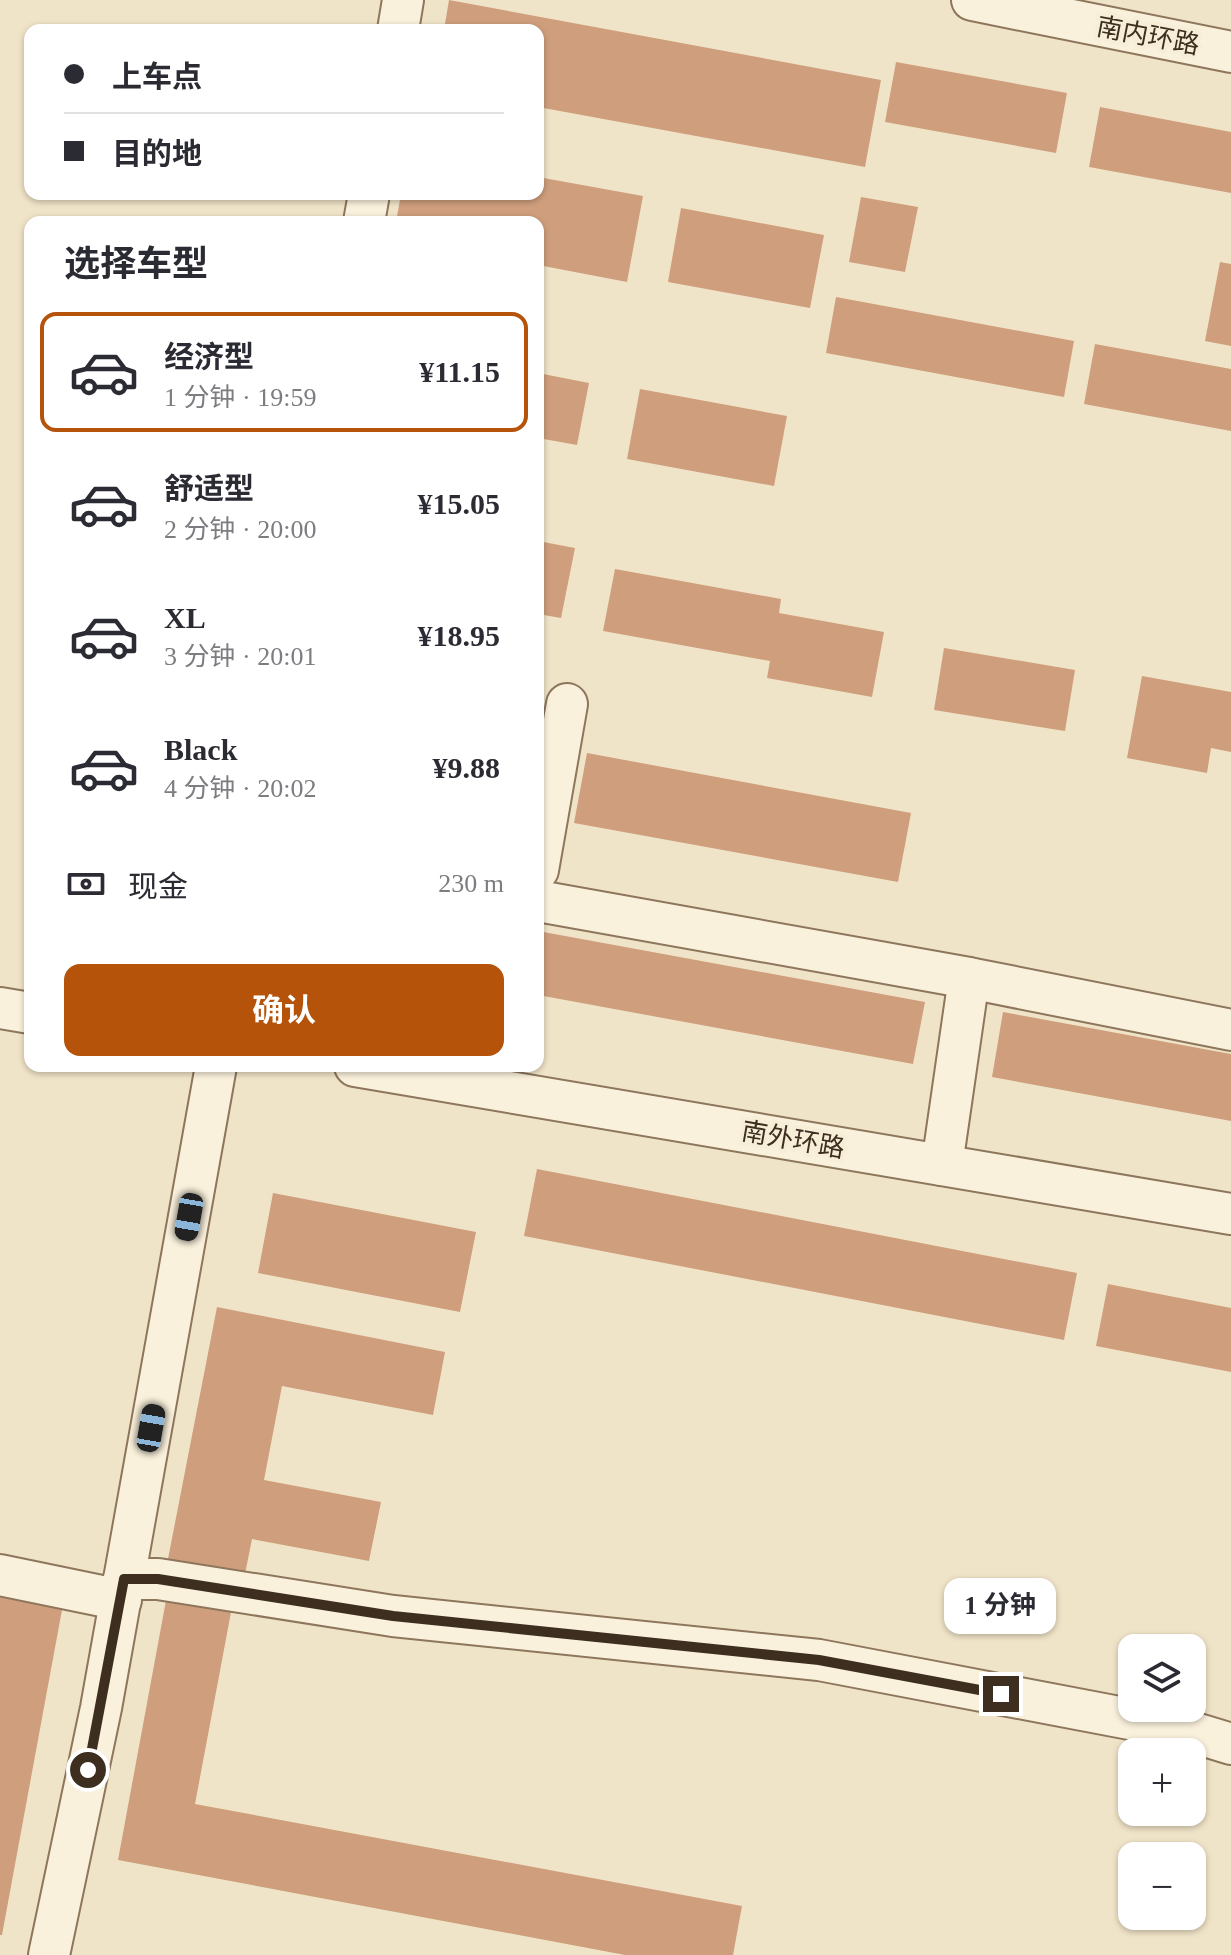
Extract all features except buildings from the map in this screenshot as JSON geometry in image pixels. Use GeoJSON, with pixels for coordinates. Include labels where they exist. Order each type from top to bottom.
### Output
{"type":"FeatureCollection","features":[{"type":"Feature","properties":{"kind":"street"},"geometry":{"type":"LineString","coordinates":[[399,24],[403,0]]}},
{"type":"Feature","properties":{"kind":"street","name":"南内环路"},"geometry":{"type":"LineString","coordinates":[[972,0],[1231,52]]}},
{"type":"Feature","properties":{"kind":"street"},"geometry":{"type":"LineString","coordinates":[[544,836],[567,704]]}},
{"type":"Feature","properties":{"kind":"street"},"geometry":{"type":"LineString","coordinates":[[544,902],[969,978],[1231,1030]]}},
{"type":"Feature","properties":{"kind":"street"},"geometry":{"type":"LineString","coordinates":[[942,1165],[969,978]]}},
{"type":"Feature","properties":{"kind":"street"},"geometry":{"type":"LineString","coordinates":[[0,1008],[24,1012]]}},
{"type":"Feature","properties":{"kind":"street"},"geometry":{"type":"LineString","coordinates":[[49,1955],[101,1708],[215,1072]]}},
{"type":"Feature","properties":{"kind":"street","name":"南外环路"},"geometry":{"type":"LineString","coordinates":[[391,1072],[1231,1214]]}},
{"type":"Feature","properties":{"kind":"street"},"geometry":{"type":"LineString","coordinates":[[0,1575],[122,1589],[158,1579],[393,1616],[819,1660],[1182,1729],[1231,1744]]}},
{"type":"Feature","properties":{"kind":"route"},"geometry":{"type":"LineString","coordinates":[[88,1770],[124,1579],[158,1579],[393,1616],[819,1660],[1001,1694]]}}]}
